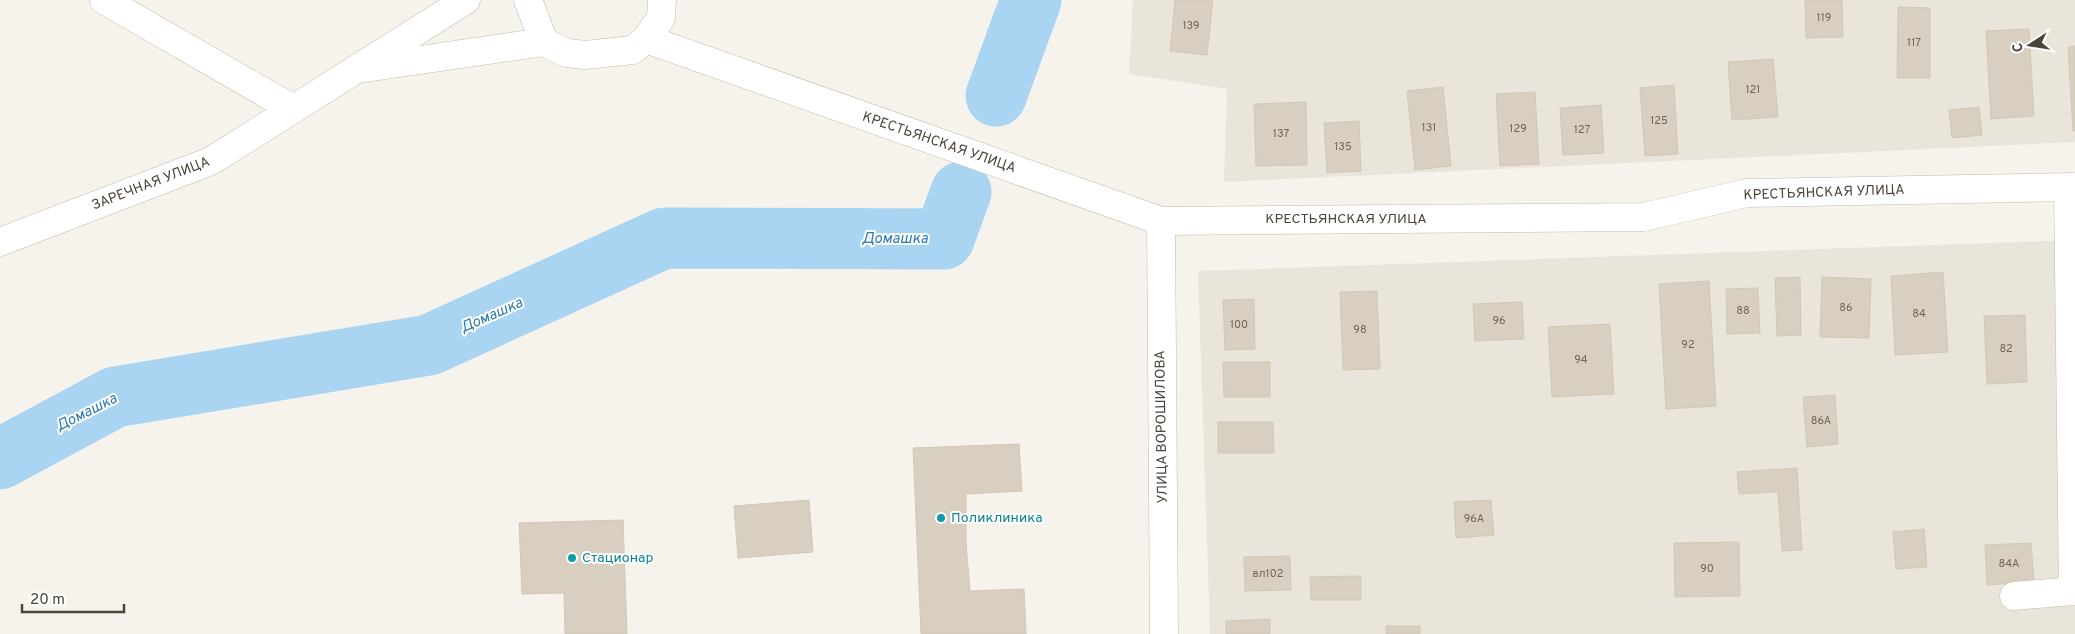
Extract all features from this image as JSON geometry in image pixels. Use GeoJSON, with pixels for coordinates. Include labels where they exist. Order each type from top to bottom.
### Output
{"type":"FeatureCollection","features":[{"type":"Feature","properties":{"kind":"street"},"geometry":{"type":"LineString","coordinates":[[104,0],[294,109]]}},
{"type":"Feature","properties":{"kind":"street","name":"ЗАРЕЧНАЯ УЛИЦА"},"geometry":{"type":"LineString","coordinates":[[0,242],[211,161],[466,0]]}},
{"type":"Feature","properties":{"kind":"street"},"geometry":{"type":"LineString","coordinates":[[528,0],[544,42]]}},
{"type":"Feature","properties":{"kind":"street"},"geometry":{"type":"LineString","coordinates":[[356,69],[544,42],[567,53],[585,55],[633,50],[646,39],[661,18],[662,0]]}},
{"type":"Feature","properties":{"kind":"street","name":"КРЕСТЬЯНСКАЯ УЛИЦА"},"geometry":{"type":"LineString","coordinates":[[646,39],[1160,221],[1644,217],[1747,193],[2071,187]]}},
{"type":"Feature","properties":{"kind":"street"},"geometry":{"type":"LineString","coordinates":[[2014,596],[2073,591],[2071,187]]}},
{"type":"Feature","properties":{"kind":"street","name":"УЛИЦА ВОРОШИЛОВА"},"geometry":{"type":"LineString","coordinates":[[1160,221],[1164,634]]}},
{"type":"Feature","properties":{"kind":"shaded area"},"geometry":{"type":"Polygon","coordinates":[[[1133,0],[2075,0],[2075,142],[1224,182],[1227,89],[1129,74],[1133,0]]]}},
{"type":"Feature","properties":{"kind":"shaded area"},"geometry":{"type":"Polygon","coordinates":[[[2075,240],[2075,634],[1210,634],[1198,271],[2075,240]]]}},
{"type":"Feature","properties":{"kind":"building"},"geometry":{"type":"Polygon","coordinates":[[[1175,0],[1213,0],[1207,55],[1170,51],[1175,0]]]}},
{"type":"Feature","properties":{"kind":"building"},"geometry":{"type":"Polygon","coordinates":[[[1805,0],[1842,0],[1843,37],[1806,38],[1805,0]]]}},
{"type":"Feature","properties":{"kind":"building"},"geometry":{"type":"Polygon","coordinates":[[[1898,7],[1930,8],[1930,78],[1897,78],[1898,7]]]}},
{"type":"Feature","properties":{"kind":"building"},"geometry":{"type":"Polygon","coordinates":[[[2029,29],[2034,116],[1991,119],[1986,31],[2029,29]]]}},
{"type":"Feature","properties":{"kind":"building"},"geometry":{"type":"Polygon","coordinates":[[[2075,46],[2075,131],[2073,131],[2068,47],[2075,46]]]}},
{"type":"Feature","properties":{"kind":"building"},"geometry":{"type":"Polygon","coordinates":[[[1773,59],[1778,117],[1732,120],[1728,62],[1773,59]]]}},
{"type":"Feature","properties":{"kind":"building"},"geometry":{"type":"Polygon","coordinates":[[[1674,85],[1678,154],[1645,156],[1640,88],[1674,85]]]}},
{"type":"Feature","properties":{"kind":"building"},"geometry":{"type":"Polygon","coordinates":[[[1443,87],[1451,166],[1415,170],[1407,91],[1443,87]]]}},
{"type":"Feature","properties":{"kind":"building"},"geometry":{"type":"Polygon","coordinates":[[[1535,92],[1539,164],[1500,166],[1496,94],[1535,92]]]}},
{"type":"Feature","properties":{"kind":"building"},"geometry":{"type":"Polygon","coordinates":[[[1306,102],[1307,165],[1256,166],[1254,104],[1306,102]]]}},
{"type":"Feature","properties":{"kind":"building"},"geometry":{"type":"Polygon","coordinates":[[[1601,105],[1604,153],[1563,155],[1560,108],[1601,105]]]}},
{"type":"Feature","properties":{"kind":"building"},"geometry":{"type":"Polygon","coordinates":[[[1979,107],[1982,135],[1952,138],[1949,110],[1979,107]]]}},
{"type":"Feature","properties":{"kind":"building"},"geometry":{"type":"Polygon","coordinates":[[[1359,121],[1361,171],[1327,173],[1324,123],[1359,121]]]}},
{"type":"Feature","properties":{"kind":"building"},"geometry":{"type":"Polygon","coordinates":[[[1943,272],[1948,352],[1895,355],[1891,276],[1943,272]]]}},
{"type":"Feature","properties":{"kind":"building"},"geometry":{"type":"Polygon","coordinates":[[[1800,277],[1801,335],[1777,336],[1775,278],[1800,277]]]}},
{"type":"Feature","properties":{"kind":"building"},"geometry":{"type":"Polygon","coordinates":[[[1822,277],[1871,279],[1869,338],[1820,337],[1822,277]]]}},
{"type":"Feature","properties":{"kind":"building"},"geometry":{"type":"Polygon","coordinates":[[[1709,281],[1716,406],[1666,409],[1659,284],[1709,281]]]}},
{"type":"Feature","properties":{"kind":"building"},"geometry":{"type":"Polygon","coordinates":[[[1758,288],[1760,333],[1727,334],[1726,289],[1758,288]]]}},
{"type":"Feature","properties":{"kind":"building"},"geometry":{"type":"Polygon","coordinates":[[[1377,291],[1380,369],[1343,370],[1340,292],[1377,291]]]}},
{"type":"Feature","properties":{"kind":"building"},"geometry":{"type":"Polygon","coordinates":[[[1254,299],[1255,349],[1225,350],[1223,300],[1254,299]]]}},
{"type":"Feature","properties":{"kind":"building"},"geometry":{"type":"Polygon","coordinates":[[[1522,302],[1524,339],[1475,341],[1473,304],[1522,302]]]}},
{"type":"Feature","properties":{"kind":"building"},"geometry":{"type":"Polygon","coordinates":[[[2025,315],[2027,382],[1987,384],[1984,316],[2025,315]]]}},
{"type":"Feature","properties":{"kind":"building"},"geometry":{"type":"Polygon","coordinates":[[[1610,324],[1614,394],[1552,397],[1548,327],[1610,324]]]}},
{"type":"Feature","properties":{"kind":"building"},"geometry":{"type":"Polygon","coordinates":[[[1223,362],[1270,362],[1270,397],[1224,397],[1223,362]]]}},
{"type":"Feature","properties":{"kind":"building"},"geometry":{"type":"Polygon","coordinates":[[[1835,395],[1838,444],[1807,447],[1803,397],[1835,395]]]}},
{"type":"Feature","properties":{"kind":"building"},"geometry":{"type":"Polygon","coordinates":[[[1218,422],[1273,422],[1274,453],[1218,453],[1218,422]]]}},
{"type":"Feature","properties":{"kind":"building","name":"Поликлиника"},"geometry":{"type":"Polygon","coordinates":[[[1019,444],[1022,491],[966,494],[966,543],[970,591],[1024,589],[1026,634],[921,634],[913,448],[1019,444]]]}},
{"type":"Feature","properties":{"kind":"building"},"geometry":{"type":"Polygon","coordinates":[[[1797,468],[1802,550],[1782,551],[1778,492],[1739,494],[1737,472],[1797,468]]]}},
{"type":"Feature","properties":{"kind":"building"},"geometry":{"type":"Polygon","coordinates":[[[809,500],[813,552],[738,558],[734,506],[809,500]]]}},
{"type":"Feature","properties":{"kind":"building"},"geometry":{"type":"Polygon","coordinates":[[[1491,500],[1494,535],[1456,538],[1454,502],[1491,500]]]}},
{"type":"Feature","properties":{"kind":"building","name":"Стационар"},"geometry":{"type":"Polygon","coordinates":[[[623,520],[627,634],[565,634],[564,593],[522,594],[519,523],[623,520]]]}},
{"type":"Feature","properties":{"kind":"building"},"geometry":{"type":"Polygon","coordinates":[[[1924,529],[1927,567],[1896,569],[1893,532],[1924,529]]]}},
{"type":"Feature","properties":{"kind":"building"},"geometry":{"type":"Polygon","coordinates":[[[1739,542],[1740,596],[1675,597],[1674,543],[1739,542]]]}},
{"type":"Feature","properties":{"kind":"building"},"geometry":{"type":"Polygon","coordinates":[[[2031,543],[2034,582],[1987,585],[1985,545],[2031,543]]]}},
{"type":"Feature","properties":{"kind":"building"},"geometry":{"type":"Polygon","coordinates":[[[1290,556],[1291,590],[1245,591],[1244,557],[1290,556]]]}},
{"type":"Feature","properties":{"kind":"building"},"geometry":{"type":"Polygon","coordinates":[[[1361,576],[1361,600],[1311,600],[1310,577],[1361,576]]]}},
{"type":"Feature","properties":{"kind":"building"},"geometry":{"type":"Polygon","coordinates":[[[1270,619],[1270,634],[1226,634],[1226,621],[1270,619]]]}},
{"type":"Feature","properties":{"kind":"building"},"geometry":{"type":"Polygon","coordinates":[[[1386,626],[1420,626],[1420,634],[1386,634],[1386,626]]]}},
{"type":"Feature","properties":{"kind":"waterway","name":"Домашка"},"geometry":{"type":"LineString","coordinates":[[996,96],[1031,0]]}},
{"type":"Feature","properties":{"kind":"waterway","name":"Домашка"},"geometry":{"type":"LineString","coordinates":[[0,459],[115,397],[429,345],[664,238],[944,239],[961,192]]}},
{"type":"Feature","properties":{"kind":"place","name":"Поликлиника"},"geometry":{"type":"Point","coordinates":[941,518]}},
{"type":"Feature","properties":{"kind":"place","name":"Стационар"},"geometry":{"type":"Point","coordinates":[572,558]}}]}
